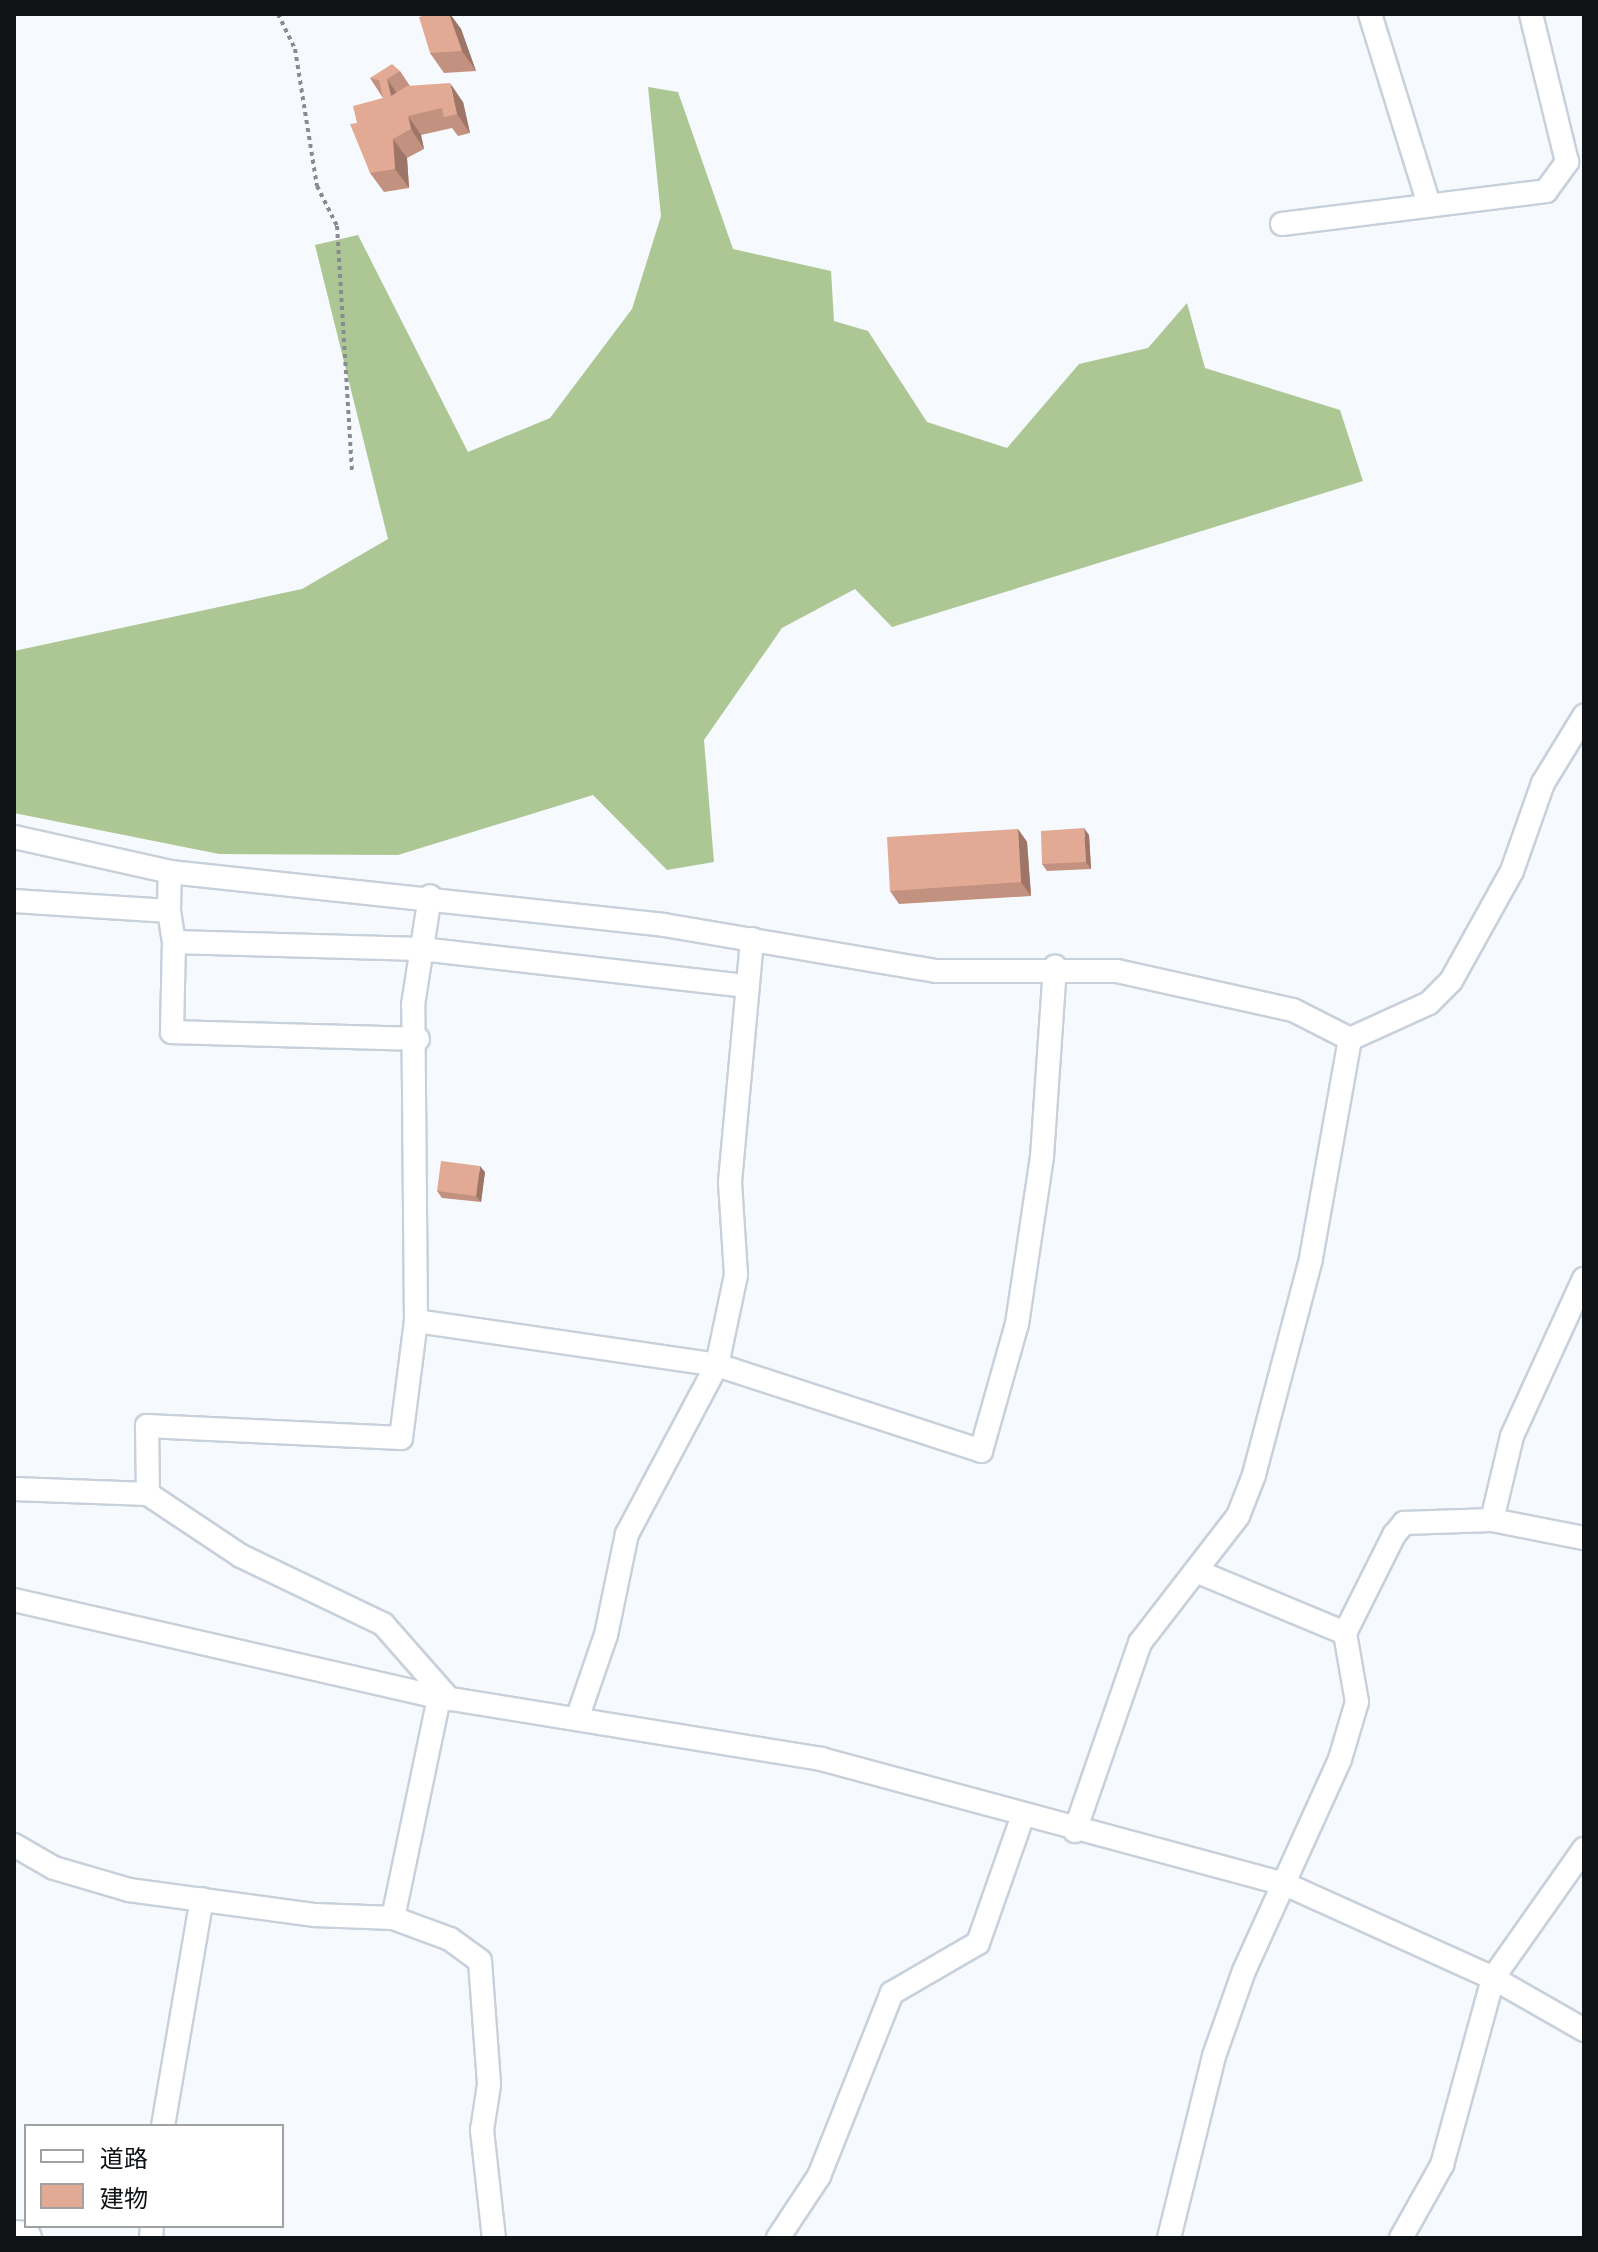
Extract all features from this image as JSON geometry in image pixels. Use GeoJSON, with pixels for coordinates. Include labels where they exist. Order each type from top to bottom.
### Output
{"type":"FeatureCollection","features":[{"type":"Feature","properties":{"kind":"street"},"geometry":{"type":"LineString","coordinates":[[1370,14],[1428,201]]}},
{"type":"Feature","properties":{"kind":"street"},"geometry":{"type":"LineString","coordinates":[[1282,224],[1428,201],[1546,191],[1567,162],[1531,14]]}},
{"type":"Feature","properties":{"kind":"street"},"geometry":{"type":"LineString","coordinates":[[1350,1039],[1429,1003],[1451,981],[1512,871],[1543,783],[1584,716]]}},
{"type":"Feature","properties":{"kind":"street"},"geometry":{"type":"LineString","coordinates":[[14,837],[170,872],[430,896],[752,939],[936,971],[1055,966],[1204,986],[1293,1010],[1350,1039]]}},
{"type":"Feature","properties":{"kind":"street"},"geometry":{"type":"LineString","coordinates":[[170,872],[169,911],[174,942],[172,1032],[418,1039]]}},
{"type":"Feature","properties":{"kind":"street"},"geometry":{"type":"LineString","coordinates":[[148,1494],[147,1426],[401,1438],[416,1321],[418,1039],[421,949],[430,896]]}},
{"type":"Feature","properties":{"kind":"street"},"geometry":{"type":"LineString","coordinates":[[14,901],[169,911]]}},
{"type":"Feature","properties":{"kind":"street"},"geometry":{"type":"LineString","coordinates":[[577,1719],[606,1635],[627,1534],[717,1365],[736,1275],[730,1182],[745,986],[752,939]]}},
{"type":"Feature","properties":{"kind":"street"},"geometry":{"type":"LineString","coordinates":[[174,942],[421,949],[745,986]]}},
{"type":"Feature","properties":{"kind":"street"},"geometry":{"type":"LineString","coordinates":[[416,1321],[717,1365],[981,1451],[1021,1293],[1042,1157],[1055,966]]}},
{"type":"Feature","properties":{"kind":"street"},"geometry":{"type":"LineString","coordinates":[[1075,1831],[1140,1643],[1238,1516],[1262,1449],[1311,1259],[1350,1039]]}},
{"type":"Feature","properties":{"kind":"street"},"geometry":{"type":"LineString","coordinates":[[1492,1520],[1512,1436],[1584,1279]]}},
{"type":"Feature","properties":{"kind":"street"},"geometry":{"type":"LineString","coordinates":[[14,1489],[148,1494],[241,1556],[383,1624],[444,1698]]}},
{"type":"Feature","properties":{"kind":"street"},"geometry":{"type":"LineString","coordinates":[[1169,2238],[1214,2056],[1271,1901],[1285,1884],[1324,1801],[1357,1702],[1345,1633],[1404,1523],[1492,1520],[1584,1538]]}},
{"type":"Feature","properties":{"kind":"street"},"geometry":{"type":"LineString","coordinates":[[1196,1571],[1345,1633]]}},
{"type":"Feature","properties":{"kind":"street"},"geometry":{"type":"LineString","coordinates":[[14,1600],[444,1698],[821,1759],[1022,1818],[1285,1884],[1493,1978],[1584,2030]]}},
{"type":"Feature","properties":{"kind":"street"},"geometry":{"type":"LineString","coordinates":[[393,1918],[444,1698]]}},
{"type":"Feature","properties":{"kind":"street"},"geometry":{"type":"LineString","coordinates":[[778,2238],[819,2176],[892,1993],[978,1943],[1022,1818]]}},
{"type":"Feature","properties":{"kind":"street"},"geometry":{"type":"LineString","coordinates":[[14,1845],[54,1868],[129,1890],[393,1918],[450,1939],[480,1961],[486,1981],[489,2085],[482,2130],[494,2238]]}},
{"type":"Feature","properties":{"kind":"street"},"geometry":{"type":"LineString","coordinates":[[1401,2238],[1442,2165],[1493,1978],[1584,1849]]}},
{"type":"Feature","properties":{"kind":"street"},"geometry":{"type":"LineString","coordinates":[[163,2124],[202,1899]]}},
{"type":"Feature","properties":{"kind":"street"},"geometry":{"type":"LineString","coordinates":[[14,2237],[25,2238]]}},
{"type":"Feature","properties":{"kind":"path"},"geometry":{"type":"LineString","coordinates":[[278,14],[295,49],[317,186],[337,226],[352,472]]}},
{"type":"Feature","properties":{"kind":"green space"},"geometry":{"type":"Polygon","coordinates":[[[648,87],[678,92],[733,249],[831,271],[834,321],[868,331],[927,422],[1007,448],[1079,364],[1148,348],[1187,303],[1205,368],[1340,410],[1363,481],[892,627],[855,589],[782,628],[704,740],[714,862],[667,870],[593,795],[398,855],[219,854],[14,813],[14,651],[302,589],[388,539],[315,245],[358,235],[468,452],[550,418],[632,309],[661,216],[648,87]]]}},
{"type":"Feature","properties":{"kind":"building"},"geometry":{"type":"Polygon","coordinates":[[[449,14],[462,51],[430,53],[419,17],[449,14]]]}},
{"type":"Feature","properties":{"kind":"building"},"geometry":{"type":"Polygon","coordinates":[[[392,64],[400,71],[387,79],[391,96],[407,86],[450,83],[457,114],[444,117],[442,108],[408,116],[411,129],[393,139],[395,169],[370,173],[350,124],[357,123],[353,106],[383,98],[379,80],[370,78],[392,64]]]}},
{"type":"Feature","properties":{"kind":"building"},"geometry":{"type":"Polygon","coordinates":[[[1084,828],[1086,862],[1042,864],[1041,831],[1084,828]]]}},
{"type":"Feature","properties":{"kind":"building"},"geometry":{"type":"Polygon","coordinates":[[[1018,829],[1021,882],[890,891],[887,837],[1018,829]]]}},
{"type":"Feature","properties":{"kind":"building"},"geometry":{"type":"Polygon","coordinates":[[[441,1161],[480,1166],[476,1196],[437,1191],[441,1161]]]}}]}
